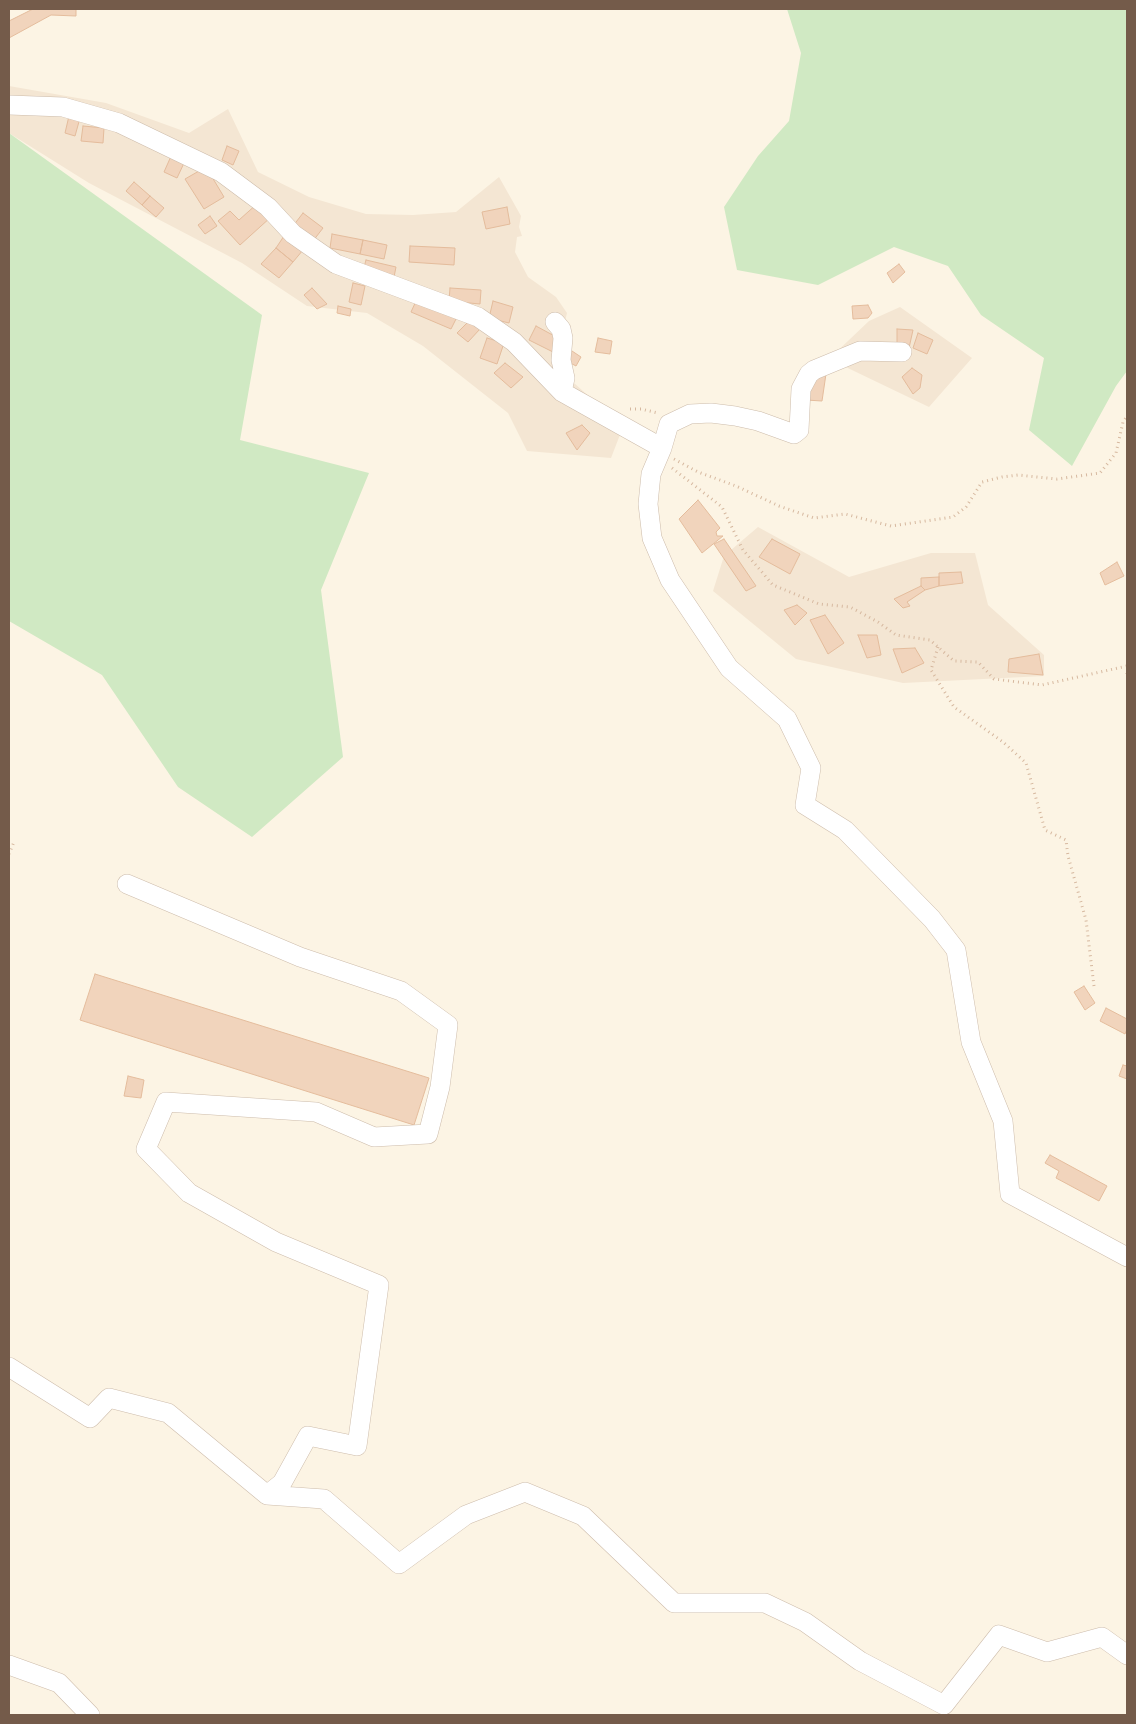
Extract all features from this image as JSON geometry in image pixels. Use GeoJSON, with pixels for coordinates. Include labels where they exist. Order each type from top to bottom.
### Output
{"type":"FeatureCollection","features":[{"type":"Feature","properties":{"kind":"street"},"geometry":{"type":"LineString","coordinates":[[9,105],[63,106],[119,123],[221,172],[268,207],[292,234],[336,264],[478,317],[514,342],[562,392],[660,453]]}},
{"type":"Feature","properties":{"kind":"street"},"geometry":{"type":"LineString","coordinates":[[555,322],[563,338],[562,360],[565,378],[562,392]]}},
{"type":"Feature","properties":{"kind":"street"},"geometry":{"type":"LineString","coordinates":[[902,352],[860,352],[814,370],[809,374],[801,389],[798,430],[794,434],[758,421],[710,413],[690,414],[669,424],[651,474],[648,504],[652,538],[670,580],[729,668],[787,719],[812,768],[805,805],[845,830],[932,919],[956,950],[971,1042],[1003,1121],[1010,1194],[1127,1256]]}},
{"type":"Feature","properties":{"kind":"street"},"geometry":{"type":"LineString","coordinates":[[127,884],[300,957],[401,990],[448,1025],[440,1087],[428,1134],[374,1137],[316,1112],[166,1102],[146,1148],[189,1193],[276,1242],[378,1285],[357,1446],[308,1436],[282,1483],[267,1496]]}},
{"type":"Feature","properties":{"kind":"street"},"geometry":{"type":"LineString","coordinates":[[9,1367],[90,1418],[109,1398],[168,1414],[267,1496],[324,1500],[399,1564],[466,1515],[525,1492],[583,1516],[674,1603],[765,1603],[806,1622],[860,1661],[944,1705],[999,1635],[1047,1652],[1102,1636],[1127,1655]]}},
{"type":"Feature","properties":{"kind":"street"},"geometry":{"type":"LineString","coordinates":[[9,1665],[58,1683],[90,1715]]}},
{"type":"Feature","properties":{"kind":"path"},"geometry":{"type":"LineString","coordinates":[[624,407],[660,414]]}},
{"type":"Feature","properties":{"kind":"path"},"geometry":{"type":"LineString","coordinates":[[660,453],[698,472],[736,486],[779,506],[814,518],[845,514],[891,526],[953,517],[966,507],[982,482],[1018,475],[1056,479],[1100,473],[1116,453],[1127,416]]}},
{"type":"Feature","properties":{"kind":"path"},"geometry":{"type":"LineString","coordinates":[[660,453],[722,507],[743,550],[773,585],[819,604],[850,607],[878,622],[896,635],[930,640],[954,661],[978,662],[994,679],[1042,686],[1127,666]]}},
{"type":"Feature","properties":{"kind":"path"},"geometry":{"type":"LineString","coordinates":[[938,647],[931,670],[954,707],[1003,742],[1026,763],[1045,830],[1066,840],[1068,856],[1086,920],[1094,986]]}},
{"type":"Feature","properties":{"kind":"path"},"geometry":{"type":"LineString","coordinates":[[9,854],[14,842]]}},
{"type":"Feature","properties":{"kind":"shaded area"},"geometry":{"type":"Polygon","coordinates":[[[9,86],[106,103],[189,133],[228,109],[258,172],[309,197],[366,214],[413,215],[456,212],[499,177],[521,216],[519,227],[522,236],[517,237],[515,252],[528,277],[556,297],[567,313],[554,365],[623,427],[611,458],[527,451],[508,413],[423,346],[367,313],[307,306],[242,263],[89,183],[9,133],[9,86]]]}},
{"type":"Feature","properties":{"kind":"shaded area"},"geometry":{"type":"Polygon","coordinates":[[[900,307],[972,358],[929,407],[829,359],[869,321],[900,307]]]}},
{"type":"Feature","properties":{"kind":"shaded area"},"geometry":{"type":"Polygon","coordinates":[[[758,527],[849,577],[931,553],[975,553],[988,605],[1044,655],[1044,676],[903,683],[796,659],[713,591],[724,556],[758,527]]]}},
{"type":"Feature","properties":{"kind":"green space"},"geometry":{"type":"Polygon","coordinates":[[[787,9],[1127,9],[1127,371],[1116,386],[1072,466],[1029,430],[1044,358],[981,315],[948,266],[894,247],[818,285],[737,270],[724,207],[758,156],[789,121],[801,53],[787,9]]]}},
{"type":"Feature","properties":{"kind":"green space"},"geometry":{"type":"Polygon","coordinates":[[[9,133],[262,315],[240,440],[369,473],[321,590],[343,757],[252,837],[178,787],[102,675],[9,621],[9,133]]]}},
{"type":"Feature","properties":{"kind":"building"},"geometry":{"type":"Polygon","coordinates":[[[33,9],[76,9],[76,16],[51,15],[9,38],[9,21],[33,9]]]}},
{"type":"Feature","properties":{"kind":"building"},"geometry":{"type":"Polygon","coordinates":[[[69,116],[80,118],[75,136],[65,133],[69,116]]]}},
{"type":"Feature","properties":{"kind":"building"},"geometry":{"type":"Polygon","coordinates":[[[83,126],[104,128],[103,143],[81,141],[83,126]]]}},
{"type":"Feature","properties":{"kind":"building"},"geometry":{"type":"Polygon","coordinates":[[[227,146],[239,151],[233,165],[222,160],[227,146]]]}},
{"type":"Feature","properties":{"kind":"building"},"geometry":{"type":"Polygon","coordinates":[[[172,154],[185,161],[177,178],[164,172],[172,154]]]}},
{"type":"Feature","properties":{"kind":"building"},"geometry":{"type":"Polygon","coordinates":[[[206,167],[224,197],[204,209],[185,179],[206,167]]]}},
{"type":"Feature","properties":{"kind":"building"},"geometry":{"type":"Polygon","coordinates":[[[134,182],[150,196],[142,205],[126,191],[134,182]]]}},
{"type":"Feature","properties":{"kind":"building"},"geometry":{"type":"Polygon","coordinates":[[[150,196],[164,208],[156,217],[142,205],[150,196]]]}},
{"type":"Feature","properties":{"kind":"building"},"geometry":{"type":"Polygon","coordinates":[[[258,203],[271,217],[240,245],[218,221],[230,211],[239,220],[258,203]]]}},
{"type":"Feature","properties":{"kind":"building"},"geometry":{"type":"Polygon","coordinates":[[[507,207],[510,224],[486,229],[482,212],[507,207]]]}},
{"type":"Feature","properties":{"kind":"building"},"geometry":{"type":"Polygon","coordinates":[[[303,213],[323,228],[313,241],[293,226],[303,213]]]}},
{"type":"Feature","properties":{"kind":"building"},"geometry":{"type":"Polygon","coordinates":[[[210,216],[217,226],[205,234],[198,225],[210,216]]]}},
{"type":"Feature","properties":{"kind":"building"},"geometry":{"type":"Polygon","coordinates":[[[332,234],[363,240],[360,254],[330,248],[332,234]]]}},
{"type":"Feature","properties":{"kind":"building"},"geometry":{"type":"Polygon","coordinates":[[[284,236],[303,250],[293,262],[276,248],[284,236]]]}},
{"type":"Feature","properties":{"kind":"building"},"geometry":{"type":"Polygon","coordinates":[[[363,240],[387,245],[384,259],[360,254],[363,240]]]}},
{"type":"Feature","properties":{"kind":"building"},"geometry":{"type":"Polygon","coordinates":[[[410,246],[455,248],[454,265],[409,262],[410,246]]]}},
{"type":"Feature","properties":{"kind":"building"},"geometry":{"type":"Polygon","coordinates":[[[276,248],[293,262],[279,278],[261,264],[276,248]]]}},
{"type":"Feature","properties":{"kind":"building"},"geometry":{"type":"Polygon","coordinates":[[[366,260],[396,267],[394,277],[363,271],[366,260]]]}},
{"type":"Feature","properties":{"kind":"building"},"geometry":{"type":"Polygon","coordinates":[[[899,264],[905,272],[893,283],[887,273],[899,264]]]}},
{"type":"Feature","properties":{"kind":"building"},"geometry":{"type":"Polygon","coordinates":[[[353,283],[365,286],[361,305],[349,302],[353,283]]]}},
{"type":"Feature","properties":{"kind":"building"},"geometry":{"type":"Polygon","coordinates":[[[312,288],[327,304],[317,309],[304,295],[312,288]]]}},
{"type":"Feature","properties":{"kind":"building"},"geometry":{"type":"Polygon","coordinates":[[[450,288],[481,290],[480,304],[449,301],[450,288]]]}},
{"type":"Feature","properties":{"kind":"building"},"geometry":{"type":"Polygon","coordinates":[[[417,299],[457,317],[451,329],[411,312],[417,299]]]}},
{"type":"Feature","properties":{"kind":"building"},"geometry":{"type":"Polygon","coordinates":[[[493,301],[513,307],[509,323],[489,318],[493,301]]]}},
{"type":"Feature","properties":{"kind":"building"},"geometry":{"type":"Polygon","coordinates":[[[868,305],[872,313],[868,318],[853,319],[852,306],[868,305]]]}},
{"type":"Feature","properties":{"kind":"building"},"geometry":{"type":"Polygon","coordinates":[[[338,306],[351,309],[350,316],[337,313],[338,306]]]}},
{"type":"Feature","properties":{"kind":"building"},"geometry":{"type":"Polygon","coordinates":[[[470,320],[480,329],[468,342],[457,333],[470,320]]]}},
{"type":"Feature","properties":{"kind":"building"},"geometry":{"type":"Polygon","coordinates":[[[536,326],[560,339],[553,352],[529,340],[536,326]]]}},
{"type":"Feature","properties":{"kind":"building"},"geometry":{"type":"Polygon","coordinates":[[[897,329],[913,330],[909,348],[897,346],[897,329]]]}},
{"type":"Feature","properties":{"kind":"building"},"geometry":{"type":"Polygon","coordinates":[[[918,333],[933,340],[927,354],[913,348],[918,333]]]}},
{"type":"Feature","properties":{"kind":"building"},"geometry":{"type":"Polygon","coordinates":[[[487,338],[504,343],[497,364],[480,358],[487,338]]]}},
{"type":"Feature","properties":{"kind":"building"},"geometry":{"type":"Polygon","coordinates":[[[598,338],[612,341],[610,354],[595,352],[598,338]]]}},
{"type":"Feature","properties":{"kind":"building"},"geometry":{"type":"Polygon","coordinates":[[[569,349],[581,357],[576,366],[563,359],[569,349]]]}},
{"type":"Feature","properties":{"kind":"building"},"geometry":{"type":"Polygon","coordinates":[[[505,363],[523,377],[511,388],[494,373],[505,363]]]}},
{"type":"Feature","properties":{"kind":"building"},"geometry":{"type":"Polygon","coordinates":[[[912,368],[922,375],[920,388],[913,394],[902,377],[912,368]]]}},
{"type":"Feature","properties":{"kind":"building"},"geometry":{"type":"Polygon","coordinates":[[[826,374],[822,401],[806,400],[808,382],[826,374]]]}},
{"type":"Feature","properties":{"kind":"building"},"geometry":{"type":"Polygon","coordinates":[[[582,425],[590,433],[577,450],[566,433],[582,425]]]}},
{"type":"Feature","properties":{"kind":"building"},"geometry":{"type":"Polygon","coordinates":[[[698,500],[720,528],[716,532],[717,536],[723,536],[702,553],[679,519],[698,500]]]}},
{"type":"Feature","properties":{"kind":"building"},"geometry":{"type":"Polygon","coordinates":[[[724,539],[756,586],[746,591],[714,544],[724,539]]]}},
{"type":"Feature","properties":{"kind":"building"},"geometry":{"type":"Polygon","coordinates":[[[772,539],[800,554],[790,574],[759,557],[772,539]]]}},
{"type":"Feature","properties":{"kind":"building"},"geometry":{"type":"Polygon","coordinates":[[[1117,562],[1124,576],[1105,585],[1100,573],[1117,562]]]}},
{"type":"Feature","properties":{"kind":"building"},"geometry":{"type":"Polygon","coordinates":[[[961,572],[963,583],[939,586],[939,573],[961,572]]]}},
{"type":"Feature","properties":{"kind":"building"},"geometry":{"type":"Polygon","coordinates":[[[939,577],[939,586],[925,590],[921,586],[921,578],[939,577]]]}},
{"type":"Feature","properties":{"kind":"building"},"geometry":{"type":"Polygon","coordinates":[[[921,586],[925,590],[907,602],[910,606],[903,608],[894,599],[921,586]]]}},
{"type":"Feature","properties":{"kind":"building"},"geometry":{"type":"Polygon","coordinates":[[[797,605],[807,613],[795,625],[784,610],[797,605]]]}},
{"type":"Feature","properties":{"kind":"building"},"geometry":{"type":"Polygon","coordinates":[[[825,615],[844,643],[828,654],[810,620],[825,615]]]}},
{"type":"Feature","properties":{"kind":"building"},"geometry":{"type":"Polygon","coordinates":[[[858,635],[877,635],[881,655],[867,658],[858,635]]]}},
{"type":"Feature","properties":{"kind":"building"},"geometry":{"type":"Polygon","coordinates":[[[915,648],[924,663],[902,673],[893,649],[915,648]]]}},
{"type":"Feature","properties":{"kind":"building"},"geometry":{"type":"Polygon","coordinates":[[[1039,654],[1043,675],[1008,672],[1009,659],[1039,654]]]}},
{"type":"Feature","properties":{"kind":"building"},"geometry":{"type":"Polygon","coordinates":[[[95,974],[429,1078],[414,1125],[80,1020],[95,974]]]}},
{"type":"Feature","properties":{"kind":"building"},"geometry":{"type":"Polygon","coordinates":[[[1084,986],[1095,1003],[1085,1010],[1074,992],[1084,986]]]}},
{"type":"Feature","properties":{"kind":"building"},"geometry":{"type":"Polygon","coordinates":[[[1106,1008],[1127,1019],[1125,1034],[1100,1021],[1106,1008]]]}},
{"type":"Feature","properties":{"kind":"building"},"geometry":{"type":"Polygon","coordinates":[[[1123,1065],[1127,1066],[1127,1079],[1119,1076],[1123,1065]]]}},
{"type":"Feature","properties":{"kind":"building"},"geometry":{"type":"Polygon","coordinates":[[[128,1076],[144,1080],[141,1098],[124,1096],[128,1076]]]}},
{"type":"Feature","properties":{"kind":"building"},"geometry":{"type":"Polygon","coordinates":[[[1050,1155],[1107,1186],[1099,1201],[1056,1178],[1059,1171],[1045,1163],[1050,1155]]]}}]}
